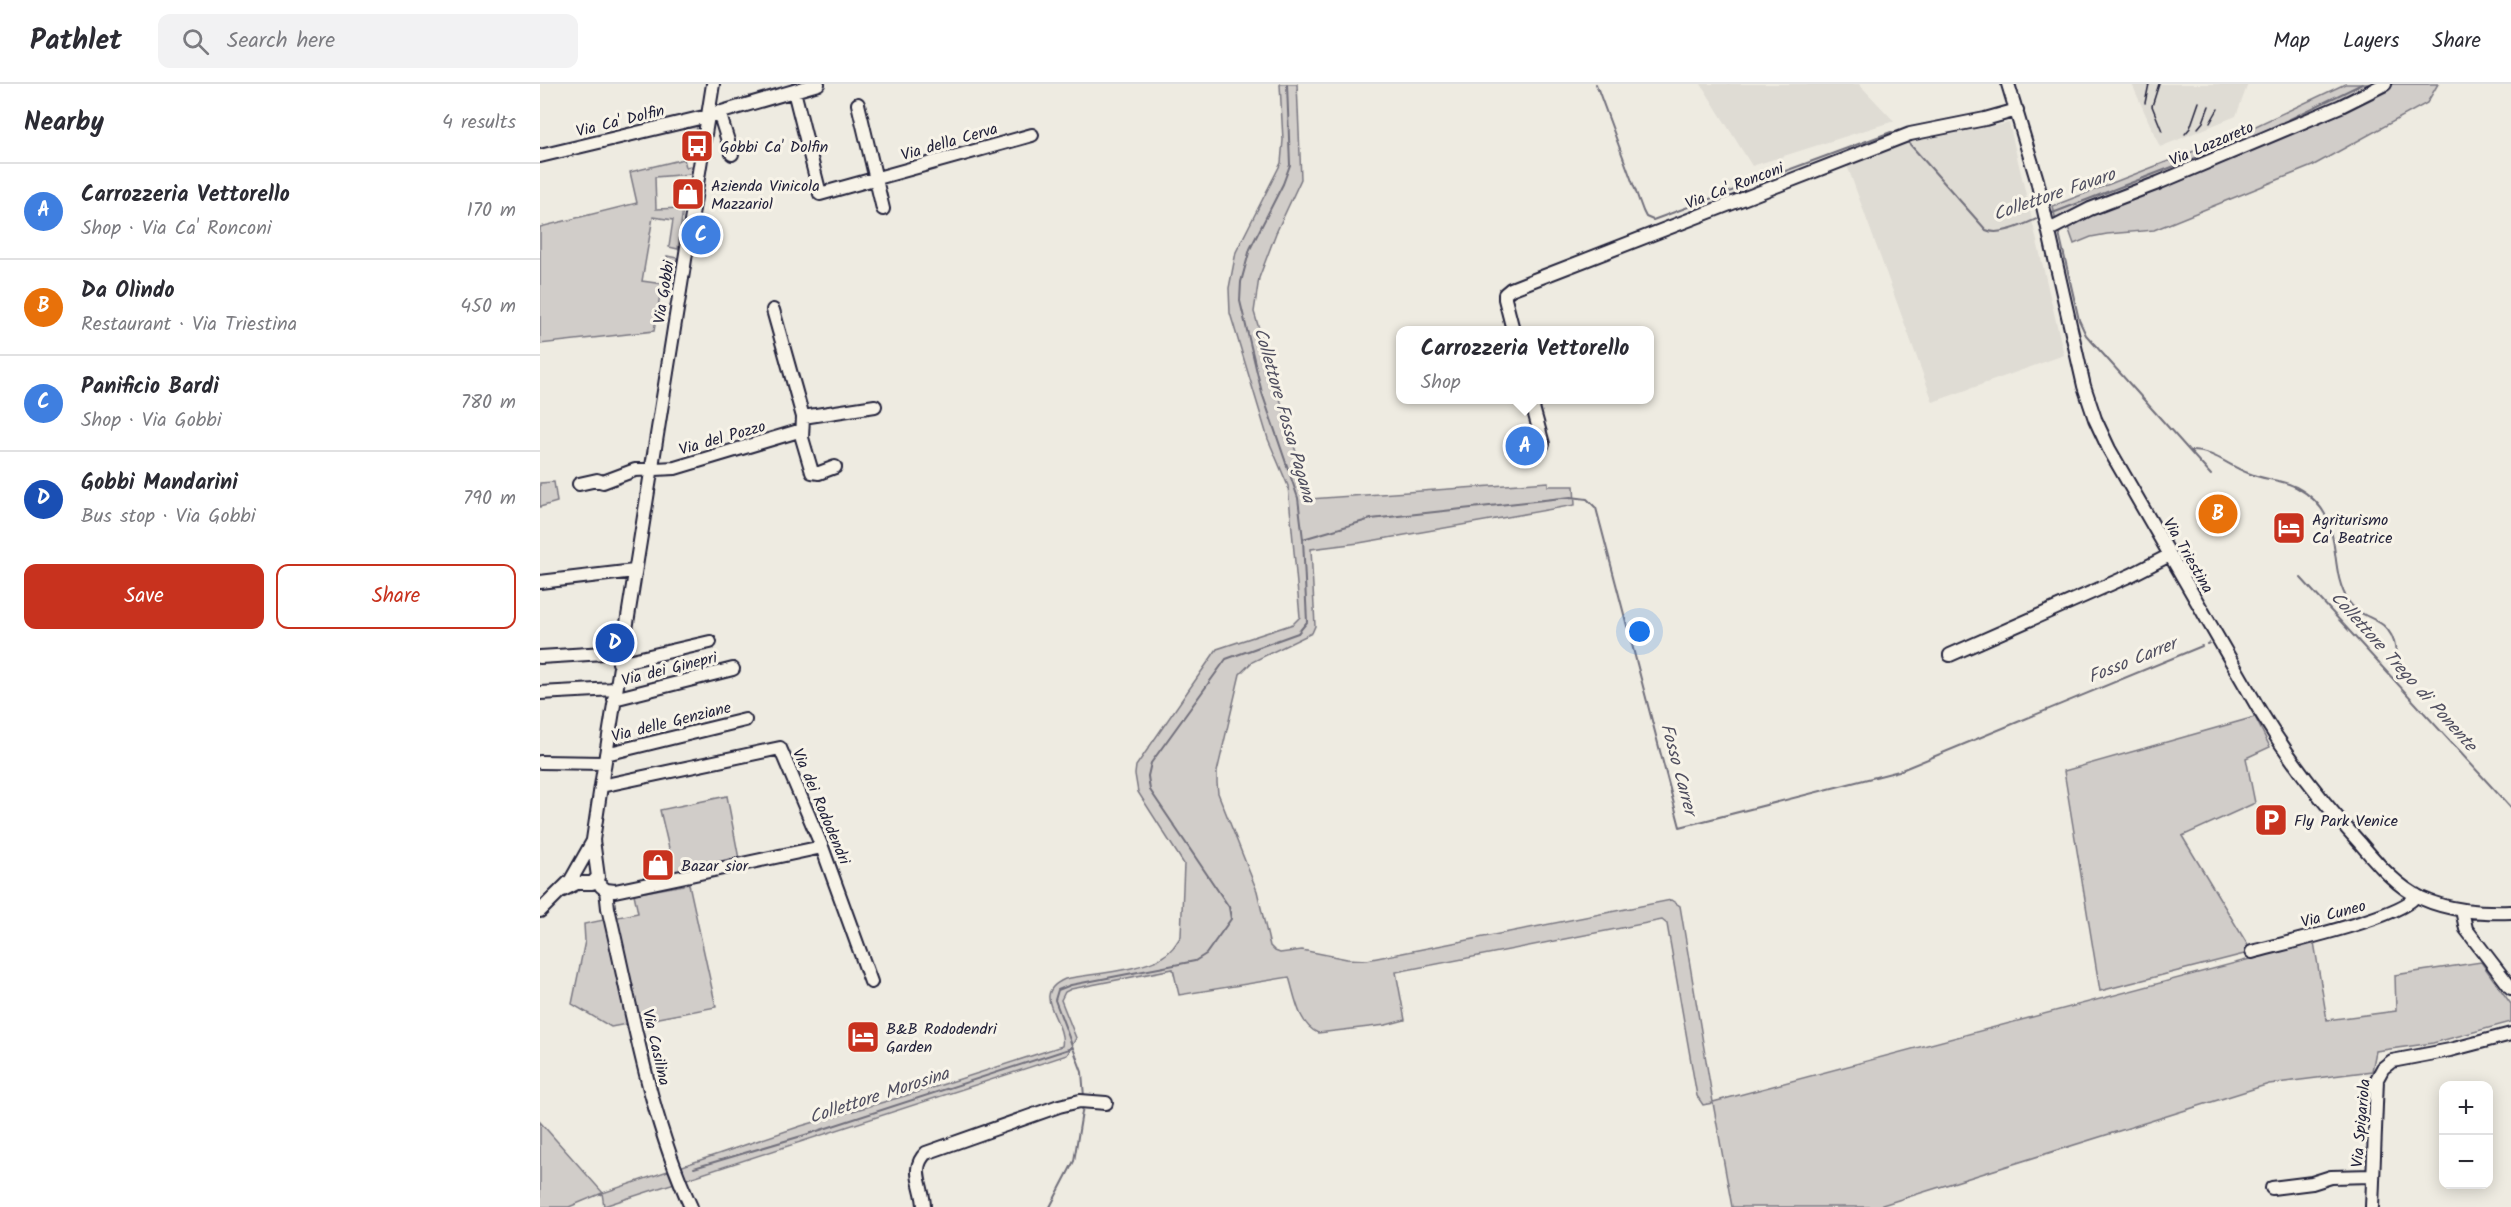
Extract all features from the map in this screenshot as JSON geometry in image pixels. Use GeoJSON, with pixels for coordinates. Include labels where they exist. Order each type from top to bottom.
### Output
{"type":"FeatureCollection","features":[{"type":"Feature","properties":{"kind":"street","name":"Via Gobbi"},"geometry":{"type":"LineString","coordinates":[[563,890],[583,882],[587,884],[597,874],[593,840],[605,758],[650,470],[714,114],[713,84]]}},
{"type":"Feature","properties":{"kind":"street","name":"Via Ca' Dolfin"},"geometry":{"type":"LineString","coordinates":[[540,156],[714,114],[818,84]]}},
{"type":"Feature","properties":{"kind":"street","name":"Via Triestina"},"geometry":{"type":"LineString","coordinates":[[2008,84],[2043,205],[2084,386],[2095,419],[2113,457],[2260,711],[2298,769],[2376,862],[2404,888],[2432,902],[2462,910],[2511,912]]}},
{"type":"Feature","properties":{"kind":"street","name":"Via Lazzareto"},"geometry":{"type":"LineString","coordinates":[[2048,228],[2090,208],[2158,183],[2320,115],[2385,84]]}},
{"type":"Feature","properties":{"kind":"street","name":"Via della Cerva"},"geometry":{"type":"LineString","coordinates":[[794,91],[820,194],[1032,135]]}},
{"type":"Feature","properties":{"kind":"street"},"geometry":{"type":"LineString","coordinates":[[858,104],[883,209]]}},
{"type":"Feature","properties":{"kind":"street","name":"Via Ca' Ronconi"},"geometry":{"type":"LineString","coordinates":[[1512,326],[1504,294],[1511,289],[1905,136],[1985,120],[2017,110]]}},
{"type":"Feature","properties":{"kind":"street"},"geometry":{"type":"LineString","coordinates":[[714,114],[732,154]]}},
{"type":"Feature","properties":{"kind":"street"},"geometry":{"type":"LineString","coordinates":[[773,310],[803,417],[802,430],[812,472],[819,473],[835,467]]}},
{"type":"Feature","properties":{"kind":"street"},"geometry":{"type":"LineString","coordinates":[[1532,404],[1543,444]]}},
{"type":"Feature","properties":{"kind":"street"},"geometry":{"type":"LineString","coordinates":[[803,417],[875,406]]}},
{"type":"Feature","properties":{"kind":"street","name":"Via del Pozzo"},"geometry":{"type":"LineString","coordinates":[[650,470],[675,468],[802,430]]}},
{"type":"Feature","properties":{"kind":"street"},"geometry":{"type":"LineString","coordinates":[[579,484],[597,480],[603,482],[635,470],[650,470]]}},
{"type":"Feature","properties":{"kind":"street"},"geometry":{"type":"LineString","coordinates":[[1950,655],[2131,575],[2170,555]]}},
{"type":"Feature","properties":{"kind":"street"},"geometry":{"type":"LineString","coordinates":[[540,582],[634,571]]}},
{"type":"Feature","properties":{"kind":"street"},"geometry":{"type":"LineString","coordinates":[[540,657],[620,657],[710,642]]}},
{"type":"Feature","properties":{"kind":"street","name":"Via dei Ginepri"},"geometry":{"type":"LineString","coordinates":[[540,693],[615,694],[733,669]]}},
{"type":"Feature","properties":{"kind":"street","name":"Via delle Genziane"},"geometry":{"type":"LineString","coordinates":[[605,758],[745,720]]}},
{"type":"Feature","properties":{"kind":"street","name":"Via dei Rododendri"},"geometry":{"type":"LineString","coordinates":[[601,786],[780,748],[822,847],[871,982]]}},
{"type":"Feature","properties":{"kind":"street"},"geometry":{"type":"LineString","coordinates":[[540,762],[605,758]]}},
{"type":"Feature","properties":{"kind":"street","name":"Via Gobbi"},"geometry":{"type":"LineString","coordinates":[[540,911],[563,890],[580,866],[593,840]]}},
{"type":"Feature","properties":{"kind":"street"},"geometry":{"type":"LineString","coordinates":[[583,882],[578,876],[580,866],[588,862],[606,890],[615,891],[822,847]]}},
{"type":"Feature","properties":{"kind":"street","name":"Via Casilina"},"geometry":{"type":"LineString","coordinates":[[606,890],[608,908],[654,1104],[673,1166],[691,1207]]}},
{"type":"Feature","properties":{"kind":"street","name":"Via Cuneo"},"geometry":{"type":"LineString","coordinates":[[2252,952],[2383,917],[2411,902],[2416,895]]}},
{"type":"Feature","properties":{"kind":"street"},"geometry":{"type":"LineString","coordinates":[[2462,910],[2466,929],[2511,988]]}},
{"type":"Feature","properties":{"kind":"street","name":"Via Spigariola"},"geometry":{"type":"LineString","coordinates":[[2372,1207],[2377,1079],[2386,1064],[2511,1034]]}},
{"type":"Feature","properties":{"kind":"street"},"geometry":{"type":"LineString","coordinates":[[924,1207],[917,1172],[919,1160],[926,1152],[1050,1108],[1084,1101],[1106,1103]]}},
{"type":"Feature","properties":{"kind":"street"},"geometry":{"type":"LineString","coordinates":[[2272,1188],[2312,1183],[2331,1177],[2372,1176]]}},
{"type":"Feature","properties":{"kind":"shaded area"},"geometry":{"type":"Polygon","coordinates":[[[1280,84],[1297,84],[1301,179],[1276,233],[1259,278],[1254,312],[1310,499],[1548,482],[1548,486],[1574,486],[1575,505],[1359,543],[1311,549],[1315,626],[1312,633],[1252,662],[1240,674],[1217,772],[1218,793],[1257,891],[1270,946],[1275,951],[1280,953],[1302,950],[1347,959],[1367,960],[1671,900],[1680,906],[1713,1102],[2314,942],[2327,1020],[2396,1011],[2395,975],[2481,962],[2511,1004],[2511,1022],[2433,1043],[2376,1051],[2372,1071],[2269,1084],[1876,1207],[1732,1207],[1713,1103],[1703,1105],[1697,1096],[1667,924],[1662,920],[1396,972],[1405,1020],[1386,1025],[1318,1033],[1311,1029],[1302,1016],[1289,977],[1179,995],[1173,969],[1071,989],[1065,992],[1061,1000],[1076,1038],[1067,1055],[604,1206],[602,1193],[569,1207],[540,1207],[540,1122],[603,1193],[801,1126],[932,1088],[1062,1046],[1062,1036],[1049,1000],[1054,985],[1065,979],[1130,968],[1153,961],[1168,953],[1181,936],[1184,864],[1138,792],[1136,766],[1217,649],[1293,624],[1300,617],[1288,486],[1268,439],[1230,313],[1229,288],[1236,252],[1281,163],[1283,140],[1280,84]]]}},
{"type":"Feature","properties":{"kind":"shaded area"},"geometry":{"type":"Polygon","coordinates":[[[1701,84],[1859,84],[1894,121],[1752,166],[1701,84]]]}},
{"type":"Feature","properties":{"kind":"shaded area"},"geometry":{"type":"Polygon","coordinates":[[[2132,84],[2248,84],[2236,116],[2160,147],[2132,84]]]}},
{"type":"Feature","properties":{"kind":"shaded area"},"geometry":{"type":"Polygon","coordinates":[[[2345,84],[2438,84],[2427,103],[2312,166],[2154,230],[2107,234],[2074,244],[2068,227],[2058,233],[2053,206],[2243,132],[2345,84]]]}},
{"type":"Feature","properties":{"kind":"shaded area"},"geometry":{"type":"Polygon","coordinates":[[[2009,123],[2064,355],[1933,402],[1847,165],[1899,144],[2009,123]]]}},
{"type":"Feature","properties":{"kind":"shaded area"},"geometry":{"type":"Polygon","coordinates":[[[697,126],[693,156],[690,157],[684,129],[697,126]]]}},
{"type":"Feature","properties":{"kind":"shaded area"},"geometry":{"type":"Polygon","coordinates":[[[684,159],[686,167],[691,166],[691,174],[655,177],[656,209],[683,208],[678,249],[669,247],[673,220],[653,217],[642,281],[663,284],[667,256],[677,258],[672,288],[669,288],[668,296],[660,295],[654,331],[540,344],[540,227],[637,203],[630,172],[684,159]]]}},
{"type":"Feature","properties":{"kind":"shaded area"},"geometry":{"type":"Polygon","coordinates":[[[554,482],[557,502],[540,507],[540,483],[554,482]]]}},
{"type":"Feature","properties":{"kind":"shaded area"},"geometry":{"type":"Polygon","coordinates":[[[2255,717],[2270,747],[2246,758],[2255,803],[2182,836],[2252,952],[2100,991],[2064,771],[2255,717]]]}},
{"type":"Feature","properties":{"kind":"shaded area"},"geometry":{"type":"Polygon","coordinates":[[[727,796],[739,859],[675,874],[660,810],[727,796]]]}},
{"type":"Feature","properties":{"kind":"shaded area"},"geometry":{"type":"Polygon","coordinates":[[[689,884],[716,1007],[611,1027],[572,1004],[585,941],[584,924],[638,913],[634,894],[689,884]]]}},
{"type":"Feature","properties":{"kind":"waterway","name":"Collettore Fossa Pagana"},"geometry":{"type":"LineString","coordinates":[[1084,1097],[1082,1072],[1055,1000],[1058,990],[1071,985],[1195,961],[1206,954],[1231,919],[1229,907],[1150,790],[1148,776],[1151,763],[1226,659],[1298,633],[1307,622],[1303,539],[1298,498],[1262,393],[1240,301],[1241,282],[1250,249],[1283,184],[1290,165],[1287,84]]}},
{"type":"Feature","properties":{"kind":"waterway","name":"Collettore Favaro"},"geometry":{"type":"LineString","coordinates":[[1596,84],[1643,211],[1646,217],[1653,220],[1891,132],[1898,133]]}},
{"type":"Feature","properties":{"kind":"waterway","name":"Collettore Favaro"},"geometry":{"type":"LineString","coordinates":[[2050,214],[2263,132],[2362,84]]}},
{"type":"Feature","properties":{"kind":"waterway","name":"Collettore Favaro"},"geometry":{"type":"LineString","coordinates":[[1907,141],[1986,230],[2006,231],[2041,217]]}},
{"type":"Feature","properties":{"kind":"waterway","name":"Collettore Trego di Ponente"},"geometry":{"type":"LineString","coordinates":[[2059,233],[2079,320],[2086,335],[2211,475]]}},
{"type":"Feature","properties":{"kind":"waterway"},"geometry":{"type":"LineString","coordinates":[[2190,451],[2213,455],[2240,470],[2290,484],[2313,499],[2324,512],[2330,526],[2338,572],[2349,602],[2361,613],[2383,625],[2392,637],[2396,651],[2396,680]]}},
{"type":"Feature","properties":{"kind":"waterway","name":"Fosso Carrer"},"geometry":{"type":"LineString","coordinates":[[1303,539],[1371,519],[1571,497],[1587,499],[1596,508],[1680,827],[1899,771],[2202,646]]}},
{"type":"Feature","properties":{"kind":"waterway","name":"Collettore Trego di Ponente"},"geometry":{"type":"LineString","coordinates":[[2301,578],[2511,808]]}},
{"type":"Feature","properties":{"kind":"waterway","name":"Collettore Morosina"},"geometry":{"type":"LineString","coordinates":[[694,1168],[805,1135],[1072,1048]]}},
{"type":"Feature","properties":{"kind":"waterway","name":"Collettore Fossa Pagana"},"geometry":{"type":"LineString","coordinates":[[1050,1207],[1074,1161],[1083,1106]]}},
{"type":"Feature","properties":{"kind":"tram line"},"geometry":{"type":"LineString","coordinates":[[2145,103],[2149,84]]}},
{"type":"Feature","properties":{"kind":"tram line"},"geometry":{"type":"LineString","coordinates":[[2159,84],[2152,106],[2162,131]]}},
{"type":"Feature","properties":{"kind":"tram line"},"geometry":{"type":"LineString","coordinates":[[2185,134],[2190,128],[2199,102]]}},
{"type":"Feature","properties":{"kind":"tram line"},"geometry":{"type":"LineString","coordinates":[[2198,128],[2209,106]]}},
{"type":"Feature","properties":{"kind":"tram line"},"geometry":{"type":"LineString","coordinates":[[2210,123],[2218,109]]}},
{"type":"Feature","properties":{"kind":"place","name":"Gobbi Ca' Dolfin"},"geometry":{"type":"Point","coordinates":[697,146]}},
{"type":"Feature","properties":{"kind":"place","name":"Azienda Vinicola Mazzariol"},"geometry":{"type":"Point","coordinates":[688,194]}},
{"type":"Feature","properties":{"kind":"place","name":"Panificio Bardi"},"geometry":{"type":"Point","coordinates":[701,235]}},
{"type":"Feature","properties":{"kind":"place","name":"Carrozzeria Vettorello"},"geometry":{"type":"Point","coordinates":[1525,446]}},
{"type":"Feature","properties":{"kind":"place","name":"Da Olindo"},"geometry":{"type":"Point","coordinates":[2218,514]}},
{"type":"Feature","properties":{"kind":"place","name":"Agriturismo Ca' Beatrice"},"geometry":{"type":"Point","coordinates":[2289,528]}},
{"type":"Feature","properties":{"kind":"place","name":"Gobbi Mandarini"},"geometry":{"type":"Point","coordinates":[615,643]}},
{"type":"Feature","properties":{"kind":"place","name":"Fly Park Venice"},"geometry":{"type":"Point","coordinates":[2271,820]}},
{"type":"Feature","properties":{"kind":"place","name":"Bazar sior"},"geometry":{"type":"Point","coordinates":[658,865]}},
{"type":"Feature","properties":{"kind":"place","name":"B&B Rododendri Garden"},"geometry":{"type":"Point","coordinates":[863,1037]}}]}
